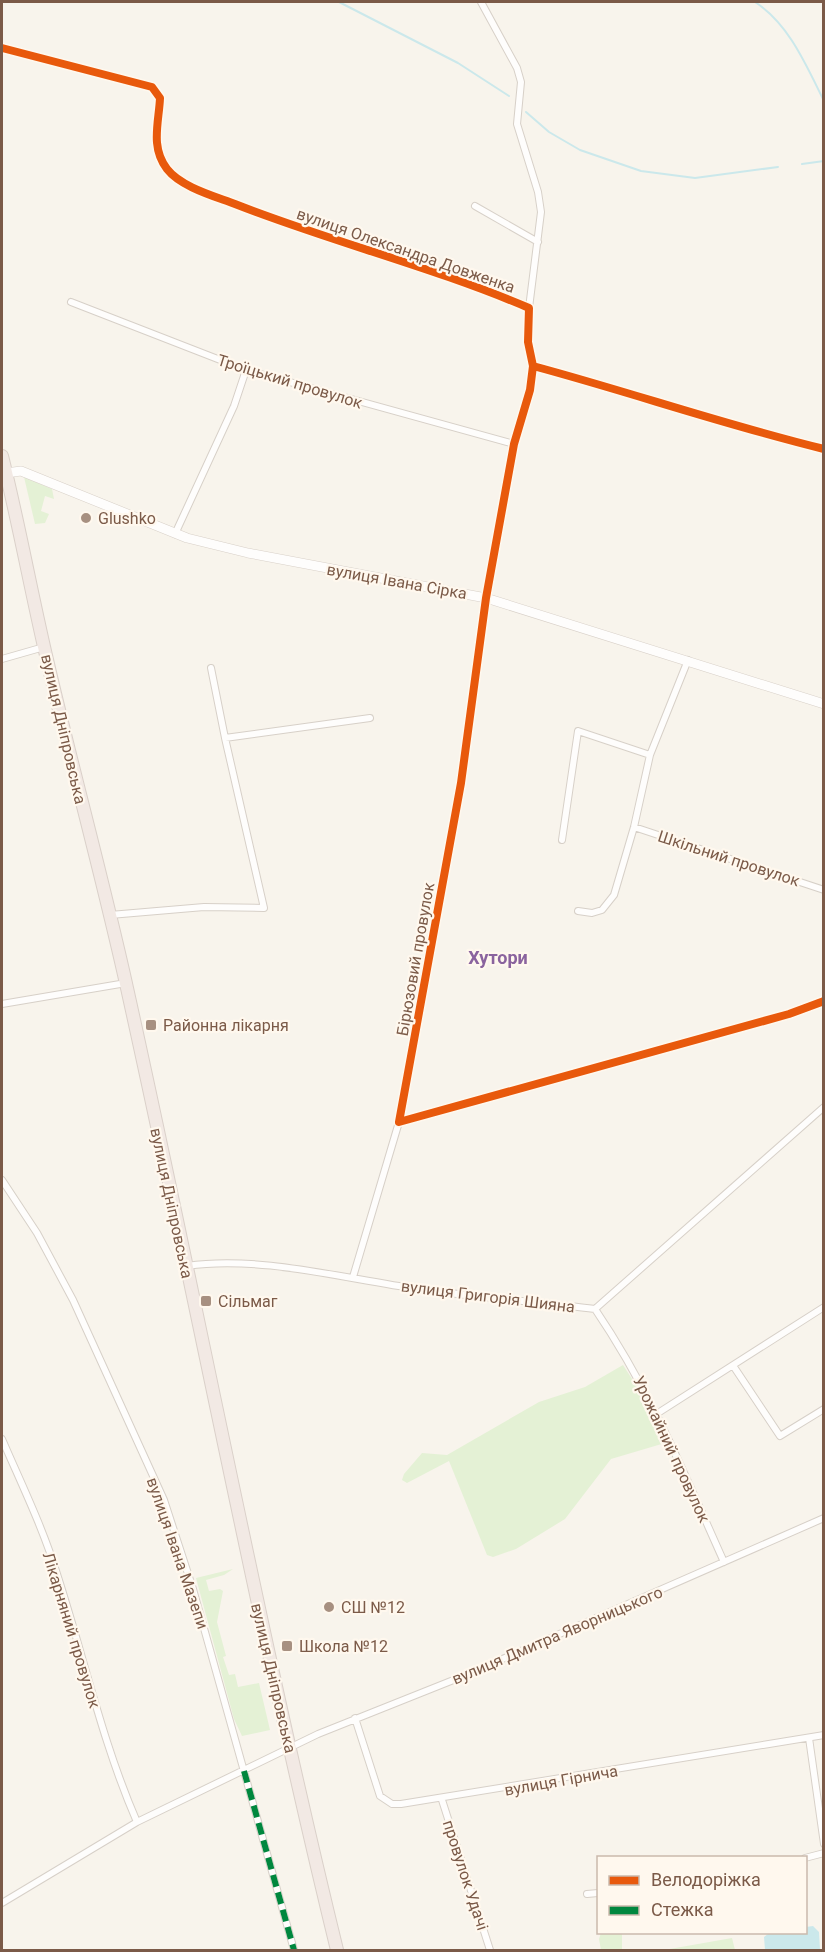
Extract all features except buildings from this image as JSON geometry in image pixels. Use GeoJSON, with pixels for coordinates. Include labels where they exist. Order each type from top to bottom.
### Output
{"type":"FeatureCollection","features":[{"type":"Feature","properties":{"kind":"highway","name":"вулиця Дніпровська"},"geometry":{"type":"LineString","coordinates":[[2,456],[44,647],[126,983],[185,1267],[214,1389],[244,1542],[337,1950]]}},
{"type":"Feature","properties":{"kind":"street"},"geometry":{"type":"LineString","coordinates":[[482,2],[517,68],[521,82],[517,124],[538,192],[541,212],[529,308]]}},
{"type":"Feature","properties":{"kind":"street","name":"вулиця Олександра Довженка"},"geometry":{"type":"LineString","coordinates":[[2,48],[146,85],[156,90],[160,98],[156,141],[164,165],[176,178],[263,215],[456,279],[529,308],[528,342],[533,366]]}},
{"type":"Feature","properties":{"kind":"street"},"geometry":{"type":"LineString","coordinates":[[475,206],[538,242]]}},
{"type":"Feature","properties":{"kind":"street","name":"Троїцький провулок"},"geometry":{"type":"LineString","coordinates":[[71,302],[246,370],[514,444]]}},
{"type":"Feature","properties":{"kind":"street"},"geometry":{"type":"LineString","coordinates":[[533,366],[624,390],[714,421],[824,449]]}},
{"type":"Feature","properties":{"kind":"street","name":"Бірюзовий провулок"},"geometry":{"type":"LineString","coordinates":[[353,1277],[399,1122],[461,783],[486,598],[514,444],[530,390],[533,366]]}},
{"type":"Feature","properties":{"kind":"street"},"geometry":{"type":"LineString","coordinates":[[175,534],[234,406],[246,370]]}},
{"type":"Feature","properties":{"kind":"street","name":"вулиця Івана Сірка"},"geometry":{"type":"LineString","coordinates":[[6,473],[21,471],[175,534],[248,553],[486,598],[824,704]]}},
{"type":"Feature","properties":{"kind":"street"},"geometry":{"type":"LineString","coordinates":[[2,659],[44,647]]}},
{"type":"Feature","properties":{"kind":"street"},"geometry":{"type":"LineString","coordinates":[[578,911],[592,913],[602,910],[609,904],[616,891],[634,827],[650,755],[688,660]]}},
{"type":"Feature","properties":{"kind":"street"},"geometry":{"type":"LineString","coordinates":[[110,915],[204,907],[264,908],[211,668]]}},
{"type":"Feature","properties":{"kind":"street"},"geometry":{"type":"LineString","coordinates":[[225,738],[370,718]]}},
{"type":"Feature","properties":{"kind":"street"},"geometry":{"type":"LineString","coordinates":[[562,840],[578,731],[650,755]]}},
{"type":"Feature","properties":{"kind":"street","name":"Шкільний провулок"},"geometry":{"type":"LineString","coordinates":[[634,827],[824,890]]}},
{"type":"Feature","properties":{"kind":"street"},"geometry":{"type":"LineString","coordinates":[[2,1004],[126,983]]}},
{"type":"Feature","properties":{"kind":"street"},"geometry":{"type":"LineString","coordinates":[[399,1122],[789,1014],[824,1001]]}},
{"type":"Feature","properties":{"kind":"street","name":"вулиця Григорія Шияна"},"geometry":{"type":"LineString","coordinates":[[185,1267],[204,1264],[282,1268],[417,1288],[595,1309],[824,1107]]}},
{"type":"Feature","properties":{"kind":"street","name":"вулиця Івана Мазепи"},"geometry":{"type":"LineString","coordinates":[[2,1180],[37,1233],[74,1300],[164,1500],[193,1589],[294,1950]]}},
{"type":"Feature","properties":{"kind":"street"},"geometry":{"type":"LineString","coordinates":[[658,1413],[734,1367],[824,1307]]}},
{"type":"Feature","properties":{"kind":"street","name":"Урожайний провулок"},"geometry":{"type":"LineString","coordinates":[[595,1309],[627,1356],[658,1413],[724,1562]]}},
{"type":"Feature","properties":{"kind":"street"},"geometry":{"type":"LineString","coordinates":[[734,1367],[780,1436],[824,1409]]}},
{"type":"Feature","properties":{"kind":"street","name":"Лікарняний провулок"},"geometry":{"type":"LineString","coordinates":[[2,1439],[57,1572],[104,1734],[120,1782],[137,1822]]}},
{"type":"Feature","properties":{"kind":"street","name":"вулиця Дмитра Яворницького"},"geometry":{"type":"LineString","coordinates":[[2,1903],[137,1822],[355,1718],[466,1675],[824,1518]]}},
{"type":"Feature","properties":{"kind":"street","name":"вулиця Гірнича"},"geometry":{"type":"LineString","coordinates":[[355,1718],[380,1796],[392,1804],[442,1800],[824,1736]]}},
{"type":"Feature","properties":{"kind":"street"},"geometry":{"type":"LineString","coordinates":[[809,1738],[824,1844]]}},
{"type":"Feature","properties":{"kind":"street","name":"провулок Удачі"},"geometry":{"type":"LineString","coordinates":[[442,1800],[490,1950]]}},
{"type":"Feature","properties":{"kind":"street"},"geometry":{"type":"LineString","coordinates":[[807,1857],[824,1853]]}},
{"type":"Feature","properties":{"kind":"street"},"geometry":{"type":"LineString","coordinates":[[587,1894],[597,1893]]}},
{"type":"Feature","properties":{"kind":"green space"},"geometry":{"type":"Polygon","coordinates":[[[24,477],[52,489],[54,499],[45,496],[41,511],[49,514],[45,523],[35,524],[24,477]]]}},
{"type":"Feature","properties":{"kind":"green space"},"geometry":{"type":"Polygon","coordinates":[[[623,1365],[654,1413],[665,1443],[611,1459],[565,1519],[516,1549],[493,1557],[487,1555],[449,1461],[407,1483],[402,1480],[404,1474],[422,1453],[447,1455],[539,1402],[585,1387],[623,1365]]]}},
{"type":"Feature","properties":{"kind":"green space"},"geometry":{"type":"Polygon","coordinates":[[[233,1569],[224,1575],[206,1580],[209,1591],[220,1589],[223,1591],[217,1622],[226,1656],[223,1657],[229,1675],[235,1674],[238,1687],[259,1683],[270,1730],[242,1736],[234,1719],[196,1578],[233,1569]]]}},
{"type":"Feature","properties":{"kind":"green space"},"geometry":{"type":"Polygon","coordinates":[[[601,1934],[622,1934],[622,1950],[601,1950],[601,1934]]]}},
{"type":"Feature","properties":{"kind":"green space"},"geometry":{"type":"Polygon","coordinates":[[[732,1938],[735,1950],[664,1950],[732,1938]]]}},
{"type":"Feature","properties":{"kind":"water"},"geometry":{"type":"Polygon","coordinates":[[[813,1926],[819,1932],[820,1950],[765,1950],[764,1937],[768,1934],[807,1934],[807,1927],[813,1926]]]}},
{"type":"Feature","properties":{"kind":"waterway"},"geometry":{"type":"LineString","coordinates":[[339,2],[458,63],[509,96]]}},
{"type":"Feature","properties":{"kind":"waterway"},"geometry":{"type":"LineString","coordinates":[[755,2],[778,22],[796,46],[824,101]]}},
{"type":"Feature","properties":{"kind":"waterway"},"geometry":{"type":"LineString","coordinates":[[526,112],[549,132],[580,150],[641,171],[695,178],[778,167]]}},
{"type":"Feature","properties":{"kind":"waterway"},"geometry":{"type":"LineString","coordinates":[[802,164],[824,161]]}},
{"type":"Feature","properties":{"kind":"marked path"},"geometry":{"type":"LineString","coordinates":[[244,1771],[294,1950]]}},
{"type":"Feature","properties":{"kind":"cycle path"},"geometry":{"type":"LineString","coordinates":[[2,48],[152,87],[160,98],[157,143],[162,161],[173,175],[189,186],[272,218],[456,280],[529,308],[528,342],[533,366],[750,430],[824,449]]}},
{"type":"Feature","properties":{"kind":"cycle path"},"geometry":{"type":"LineString","coordinates":[[533,366],[530,390],[514,444],[486,598],[461,783],[399,1122],[789,1014],[824,1001]]}},
{"type":"Feature","properties":{"kind":"place","name":"Glushko"},"geometry":{"type":"Point","coordinates":[86,518]}},
{"type":"Feature","properties":{"kind":"place","name":"Районна лікарня"},"geometry":{"type":"Point","coordinates":[151,1025]}},
{"type":"Feature","properties":{"kind":"place","name":"Сільмаг"},"geometry":{"type":"Point","coordinates":[206,1301]}},
{"type":"Feature","properties":{"kind":"place","name":"СШ №12"},"geometry":{"type":"Point","coordinates":[329,1607]}},
{"type":"Feature","properties":{"kind":"place","name":"Школа №12"},"geometry":{"type":"Point","coordinates":[287,1646]}},
{"type":"Feature","properties":{"kind":"district","name":"Хутори"},"geometry":{"type":"Point","coordinates":[498,958]}}]}
